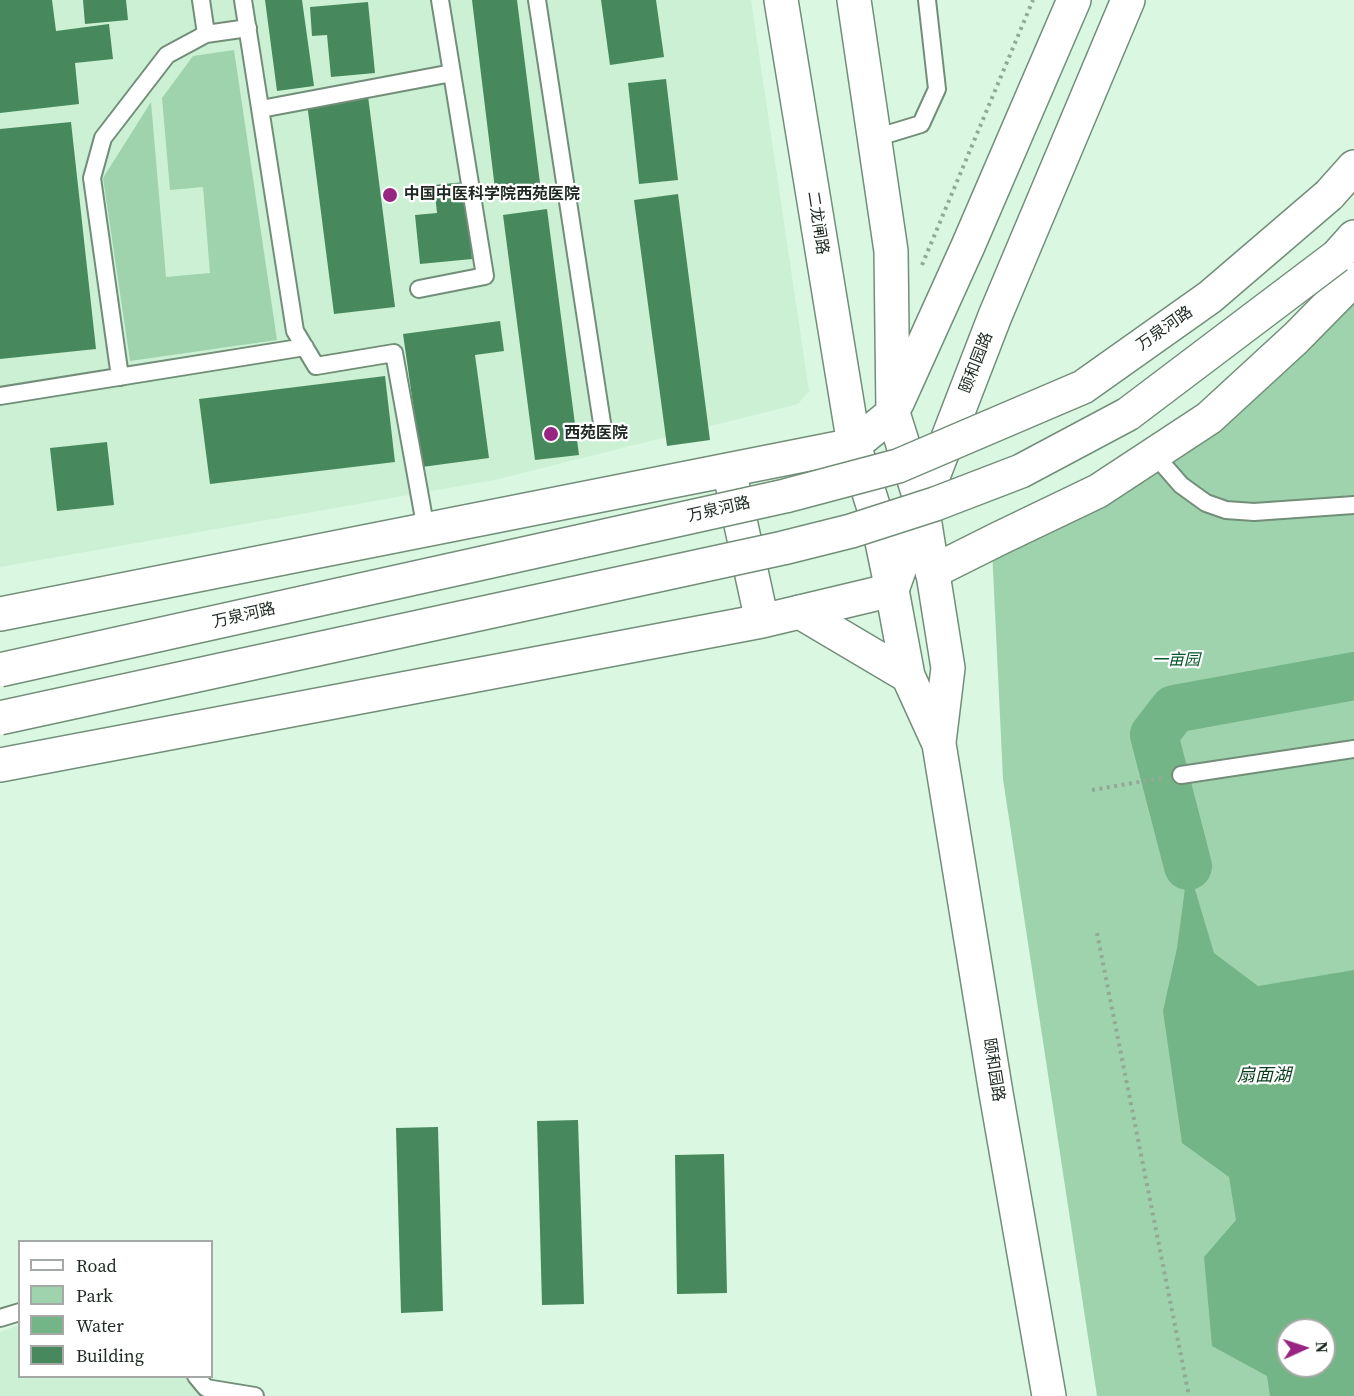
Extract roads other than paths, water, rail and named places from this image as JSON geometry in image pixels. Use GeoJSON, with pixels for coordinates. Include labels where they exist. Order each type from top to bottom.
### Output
{"type":"FeatureCollection","features":[{"type":"Feature","properties":{"kind":"main road","name":"二龙闸路"},"geometry":{"type":"LineString","coordinates":[[781,0],[854,446],[876,518]]}},
{"type":"Feature","properties":{"kind":"main road"},"geometry":{"type":"LineString","coordinates":[[0,765],[762,621],[892,590],[922,506],[893,413],[891,251],[854,0]]}},
{"type":"Feature","properties":{"kind":"main road"},"geometry":{"type":"LineString","coordinates":[[0,614],[854,446],[893,413],[1074,0]]}},
{"type":"Feature","properties":{"kind":"main road","name":"颐和园路"},"geometry":{"type":"LineString","coordinates":[[939,744],[948,668],[922,506],[995,316],[1128,0]]}},
{"type":"Feature","properties":{"kind":"main road","name":"万泉河路"},"geometry":{"type":"LineString","coordinates":[[0,670],[785,496],[898,466],[1083,387],[1210,297],[1329,195],[1354,166]]}},
{"type":"Feature","properties":{"kind":"main road"},"geometry":{"type":"LineString","coordinates":[[0,718],[783,548],[851,531],[935,504],[1021,471],[1128,414],[1337,256],[1354,237]]}},
{"type":"Feature","properties":{"kind":"main road"},"geometry":{"type":"LineString","coordinates":[[932,572],[1098,491],[1209,418],[1296,338],[1354,279]]}},
{"type":"Feature","properties":{"kind":"main road"},"geometry":{"type":"LineString","coordinates":[[729,471],[762,621]]}},
{"type":"Feature","properties":{"kind":"main road"},"geometry":{"type":"LineString","coordinates":[[746,551],[922,506]]}},
{"type":"Feature","properties":{"kind":"main road","name":"颐和园路"},"geometry":{"type":"LineString","coordinates":[[876,518],[908,676],[939,744],[996,1093],[1049,1396]]}},
{"type":"Feature","properties":{"kind":"main road"},"geometry":{"type":"LineString","coordinates":[[800,612],[908,676]]}},
{"type":"Feature","properties":{"kind":"lane"},"geometry":{"type":"LineString","coordinates":[[201,0],[206,34]]}},
{"type":"Feature","properties":{"kind":"lane"},"geometry":{"type":"LineString","coordinates":[[243,0],[296,331],[316,366],[394,354],[426,530]]}},
{"type":"Feature","properties":{"kind":"lane"},"geometry":{"type":"LineString","coordinates":[[419,289],[485,276],[440,0]]}},
{"type":"Feature","properties":{"kind":"lane"},"geometry":{"type":"LineString","coordinates":[[537,0],[602,423]]}},
{"type":"Feature","properties":{"kind":"lane"},"geometry":{"type":"LineString","coordinates":[[875,138],[921,124],[937,89],[927,0]]}},
{"type":"Feature","properties":{"kind":"lane"},"geometry":{"type":"LineString","coordinates":[[120,377],[92,178],[104,138],[167,55],[206,34],[248,28]]}},
{"type":"Feature","properties":{"kind":"lane"},"geometry":{"type":"LineString","coordinates":[[261,109],[452,74]]}},
{"type":"Feature","properties":{"kind":"lane"},"geometry":{"type":"LineString","coordinates":[[0,396],[305,347]]}},
{"type":"Feature","properties":{"kind":"lane"},"geometry":{"type":"LineString","coordinates":[[1154,454],[1181,485],[1206,503],[1226,510],[1254,512],[1354,505]]}},
{"type":"Feature","properties":{"kind":"lane"},"geometry":{"type":"LineString","coordinates":[[1180,775],[1354,749]]}},
{"type":"Feature","properties":{"kind":"lane"},"geometry":{"type":"LineString","coordinates":[[0,1318],[18,1313]]}},
{"type":"Feature","properties":{"kind":"lane"},"geometry":{"type":"LineString","coordinates":[[197,1378],[206,1388],[255,1396]]}},
{"type":"Feature","properties":{"kind":"water","name":"扇面湖"},"geometry":{"type":"Polygon","coordinates":[[[1188,866],[1214,953],[1258,986],[1354,970],[1354,1396],[1270,1396],[1267,1376],[1212,1346],[1204,1257],[1236,1220],[1229,1177],[1182,1143],[1163,1011],[1177,948],[1188,866]]]}},
{"type":"Feature","properties":{"kind":"waterway"},"geometry":{"type":"LineString","coordinates":[[1188,866],[1154,735],[1174,709],[1354,676]]}},
{"type":"Feature","properties":{"kind":"place","name":"中国中医科学院西苑医院"},"geometry":{"type":"Point","coordinates":[390,195]}},
{"type":"Feature","properties":{"kind":"place","name":"西苑医院"},"geometry":{"type":"Point","coordinates":[551,434]}},
{"type":"Feature","properties":{"kind":"park label","name":"一亩园"},"geometry":{"type":"Point","coordinates":[1176,661]}}]}
